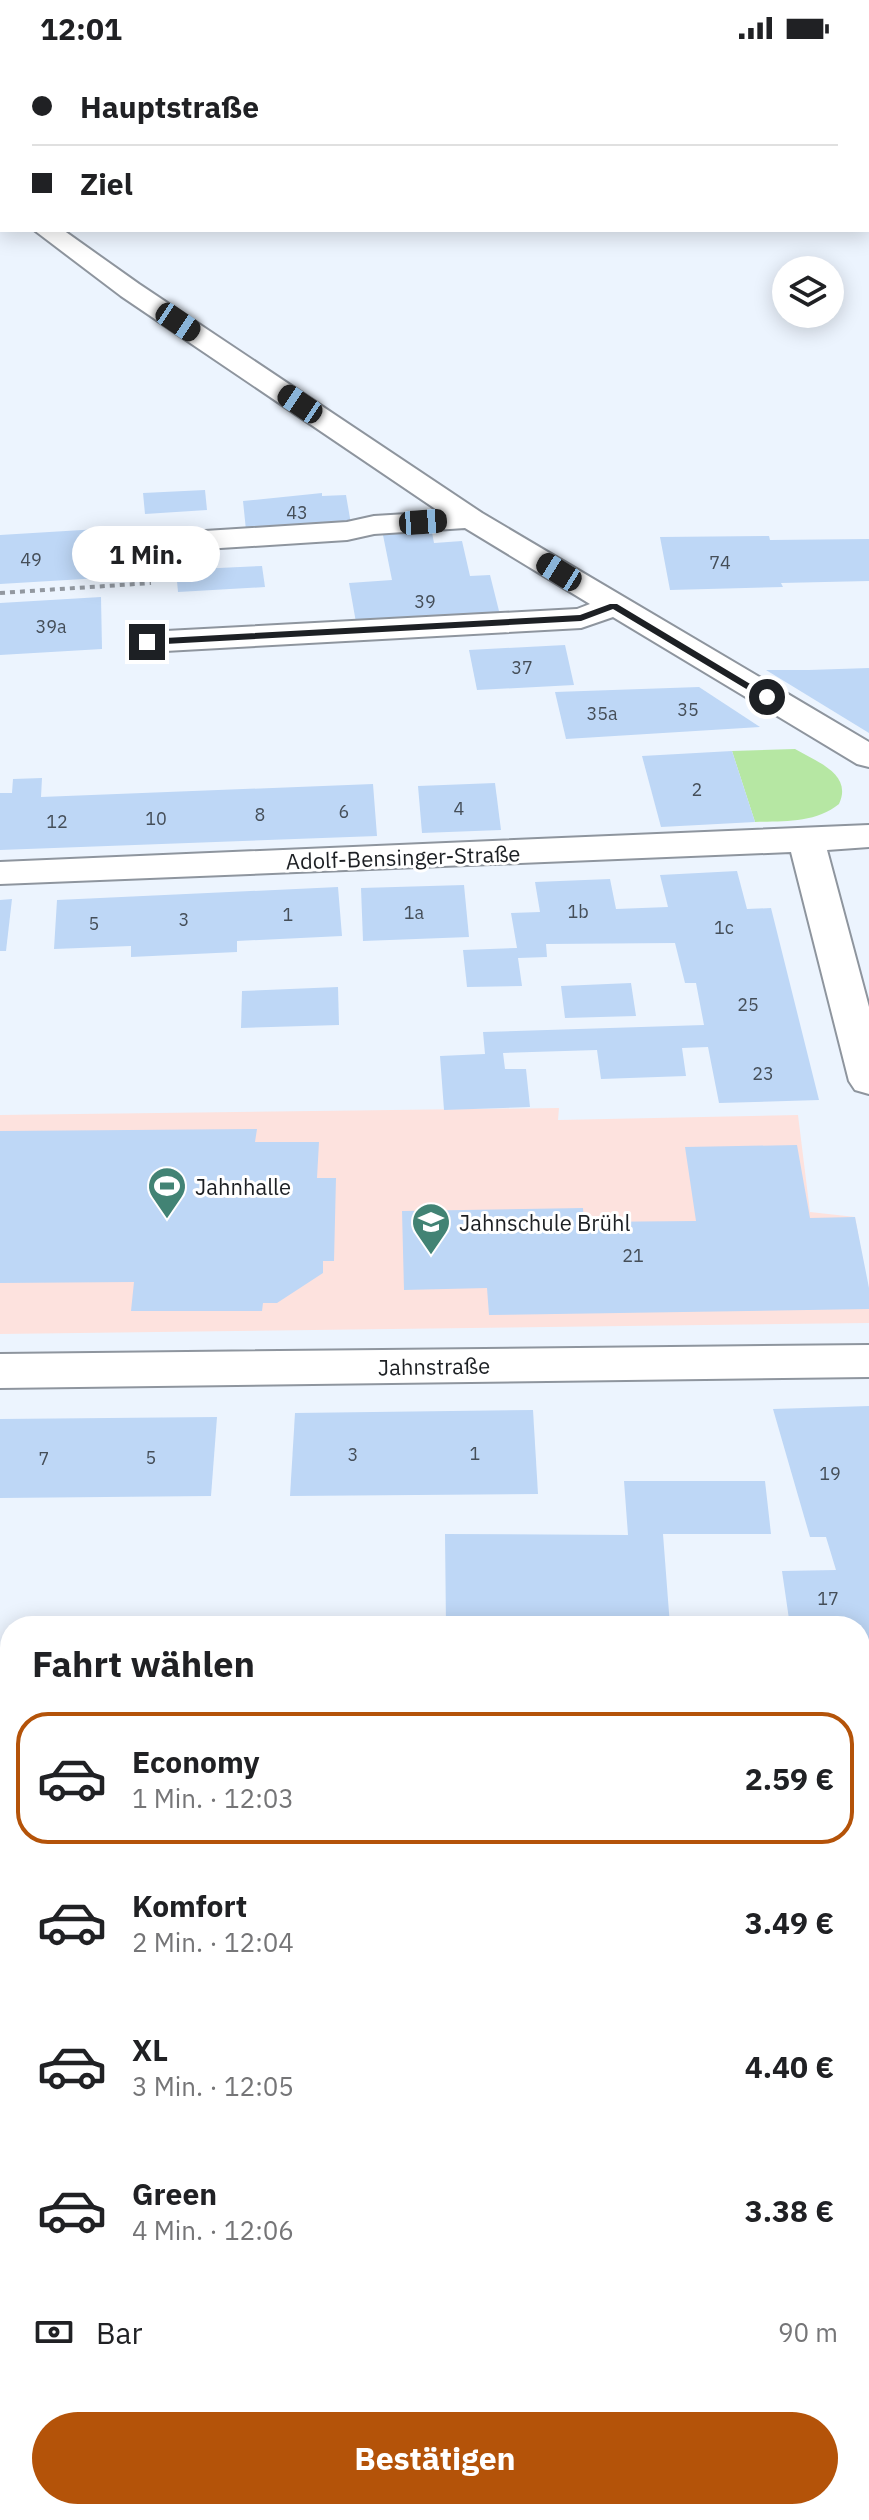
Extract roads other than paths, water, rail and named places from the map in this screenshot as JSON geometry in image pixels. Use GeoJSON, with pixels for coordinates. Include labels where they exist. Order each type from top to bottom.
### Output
{"type":"FeatureCollection","features":[{"type":"Feature","properties":{"kind":"street"},"geometry":{"type":"LineString","coordinates":[[50,232],[130,290],[471,519],[869,757]]}},
{"type":"Feature","properties":{"kind":"street"},"geometry":{"type":"LineString","coordinates":[[173,542],[347,531],[374,525],[471,519]]}},
{"type":"Feature","properties":{"kind":"street"},"geometry":{"type":"LineString","coordinates":[[147,642],[581,618],[613,606]]}},
{"type":"Feature","properties":{"kind":"street","name":"Adolf-Bensinger-Straße"},"geometry":{"type":"LineString","coordinates":[[0,873],[869,836]]}},
{"type":"Feature","properties":{"kind":"street"},"geometry":{"type":"LineString","coordinates":[[806,841],[869,1081]]}},
{"type":"Feature","properties":{"kind":"street","name":"Jahnstraße"},"geometry":{"type":"LineString","coordinates":[[0,1371],[869,1361]]}},
{"type":"Feature","properties":{"kind":"place","name":"Jahnhalle"},"geometry":{"type":"Point","coordinates":[167,1220]}},
{"type":"Feature","properties":{"kind":"place","name":"Jahnschule Brühl"},"geometry":{"type":"Point","coordinates":[431,1256]}}]}
